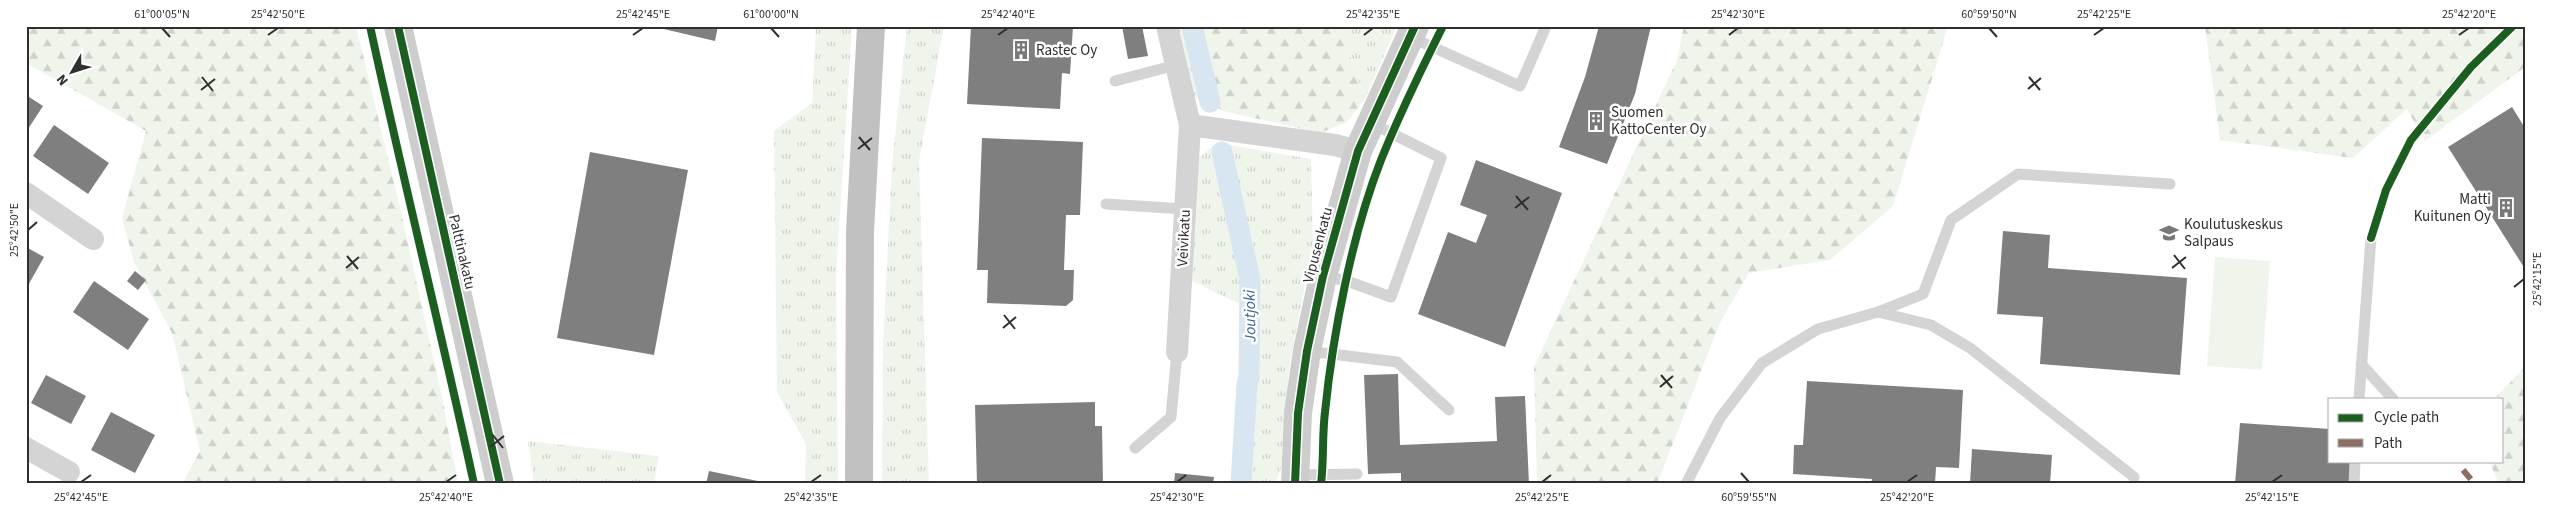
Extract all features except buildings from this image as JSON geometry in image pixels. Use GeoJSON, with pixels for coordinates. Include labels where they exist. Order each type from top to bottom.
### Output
{"type":"FeatureCollection","features":[{"type":"Feature","properties":{"kind":"highway"},"geometry":{"type":"LineString","coordinates":[[859,484],[860,232],[871,26]]}},
{"type":"Feature","properties":{"kind":"highway"},"geometry":{"type":"LineString","coordinates":[[859,353],[874,175],[890,26]]}},
{"type":"Feature","properties":{"kind":"street","name":"Palttinakatu"},"geometry":{"type":"LineString","coordinates":[[398,26],[500,484]]}},
{"type":"Feature","properties":{"kind":"street","name":"Veivikatu"},"geometry":{"type":"LineString","coordinates":[[1167,26],[1190,124],[1177,352]]}},
{"type":"Feature","properties":{"kind":"street","name":"Vipusenkatu"},"geometry":{"type":"LineString","coordinates":[[1295,479],[1298,413],[1307,351],[1323,276],[1358,151],[1369,123],[1412,32]]}},
{"type":"Feature","properties":{"kind":"street"},"geometry":{"type":"LineString","coordinates":[[1190,124],[1335,145],[1358,151]]}},
{"type":"Feature","properties":{"kind":"street"},"geometry":{"type":"LineString","coordinates":[[26,193],[93,239]]}},
{"type":"Feature","properties":{"kind":"street"},"geometry":{"type":"LineString","coordinates":[[26,448],[67,478]]}},
{"type":"Feature","properties":{"kind":"lane"},"geometry":{"type":"LineString","coordinates":[[1412,32],[1520,86],[1546,26]]}},
{"type":"Feature","properties":{"kind":"lane"},"geometry":{"type":"LineString","coordinates":[[1115,81],[1176,66]]}},
{"type":"Feature","properties":{"kind":"lane"},"geometry":{"type":"LineString","coordinates":[[1323,276],[1347,281],[1391,297],[1441,158],[1369,123]]}},
{"type":"Feature","properties":{"kind":"lane"},"geometry":{"type":"LineString","coordinates":[[1686,484],[1720,418],[1762,363],[1818,329],[1878,312],[1923,294],[1951,220],[2018,174],[2170,184]]}},
{"type":"Feature","properties":{"kind":"lane"},"geometry":{"type":"LineString","coordinates":[[1106,204],[1185,209]]}},
{"type":"Feature","properties":{"kind":"lane"},"geometry":{"type":"LineString","coordinates":[[2359,398],[2372,238]]}},
{"type":"Feature","properties":{"kind":"lane"},"geometry":{"type":"LineString","coordinates":[[1878,312],[1931,325],[1970,348],[2134,477]]}},
{"type":"Feature","properties":{"kind":"lane"},"geometry":{"type":"LineString","coordinates":[[1307,351],[1397,362],[1449,410]]}},
{"type":"Feature","properties":{"kind":"lane"},"geometry":{"type":"LineString","coordinates":[[1135,448],[1171,417],[1177,352]]}},
{"type":"Feature","properties":{"kind":"lane"},"geometry":{"type":"LineString","coordinates":[[2361,364],[2392,398]]}},
{"type":"Feature","properties":{"kind":"lane"},"geometry":{"type":"LineString","coordinates":[[2354,484],[2355,462]]}},
{"type":"Feature","properties":{"kind":"lane"},"geometry":{"type":"LineString","coordinates":[[1295,479],[1358,474]]}},
{"type":"Feature","properties":{"kind":"green space"},"geometry":{"type":"Polygon","coordinates":[[[26,26],[356,26],[401,212],[443,402],[458,484],[182,484],[200,451],[172,333],[134,262],[122,218],[146,131],[26,63],[26,26]]]}},
{"type":"Feature","properties":{"kind":"green space"},"geometry":{"type":"Polygon","coordinates":[[[816,26],[852,26],[836,276],[838,484],[805,484],[806,444],[777,392],[774,131],[812,103],[816,26]]]}},
{"type":"Feature","properties":{"kind":"green space"},"geometry":{"type":"Polygon","coordinates":[[[907,26],[944,26],[919,161],[929,484],[882,484],[883,344],[892,165],[907,26]]]}},
{"type":"Feature","properties":{"kind":"green space"},"geometry":{"type":"Polygon","coordinates":[[[1176,26],[1188,26],[1208,109],[1191,93],[1176,26]]]}},
{"type":"Feature","properties":{"kind":"green space"},"geometry":{"type":"Polygon","coordinates":[[[1199,26],[1340,26],[1365,99],[1347,122],[1320,133],[1219,110],[1199,26]]]}},
{"type":"Feature","properties":{"kind":"green space"},"geometry":{"type":"Polygon","coordinates":[[[1340,26],[1396,28],[1365,99],[1340,26]]]}},
{"type":"Feature","properties":{"kind":"green space"},"geometry":{"type":"Polygon","coordinates":[[[1684,26],[1948,26],[1893,206],[1830,260],[1749,273],[1721,320],[1657,484],[1537,484],[1534,367],[1677,60],[1684,26]]]}},
{"type":"Feature","properties":{"kind":"green space"},"geometry":{"type":"Polygon","coordinates":[[[2205,26],[2525,26],[2525,67],[2425,141],[2407,109],[2353,158],[2220,140],[2205,26]]]}},
{"type":"Feature","properties":{"kind":"green space"},"geometry":{"type":"Polygon","coordinates":[[[1214,145],[1239,245],[1244,286],[1244,306],[1190,280],[1199,158],[1214,145]]]}},
{"type":"Feature","properties":{"kind":"green space"},"geometry":{"type":"Polygon","coordinates":[[[1229,145],[1311,159],[1313,243],[1289,368],[1281,469],[1275,484],[1248,484],[1255,403],[1260,300],[1229,145]]]}},
{"type":"Feature","properties":{"kind":"green space"},"geometry":{"type":"Polygon","coordinates":[[[2215,257],[2270,261],[2262,370],[2207,366],[2215,257]]]}},
{"type":"Feature","properties":{"kind":"green space"},"geometry":{"type":"Polygon","coordinates":[[[2525,367],[2525,484],[2499,484],[2489,462],[2504,462],[2504,398],[2495,398],[2525,367]]]}},
{"type":"Feature","properties":{"kind":"green space"},"geometry":{"type":"Polygon","coordinates":[[[528,441],[659,456],[654,484],[534,484],[528,441]]]}},
{"type":"Feature","properties":{"kind":"waterway","name":"Joutjoki"},"geometry":{"type":"LineString","coordinates":[[1192,26],[1210,102]]}},
{"type":"Feature","properties":{"kind":"waterway","name":"Joutjoki"},"geometry":{"type":"LineString","coordinates":[[1222,152],[1250,280],[1249,377],[1241,484]]}},
{"type":"Feature","properties":{"kind":"marked path"},"geometry":{"type":"LineString","coordinates":[[2463,470],[2475,484]]}},
{"type":"Feature","properties":{"kind":"cycle path"},"geometry":{"type":"LineString","coordinates":[[370,26],[474,484]]}},
{"type":"Feature","properties":{"kind":"cycle path"},"geometry":{"type":"LineString","coordinates":[[398,26],[500,484]]}},
{"type":"Feature","properties":{"kind":"cycle path"},"geometry":{"type":"LineString","coordinates":[[1295,484],[1298,413],[1307,351],[1323,276],[1358,151],[1415,26]]}},
{"type":"Feature","properties":{"kind":"cycle path"},"geometry":{"type":"LineString","coordinates":[[1321,484],[1324,421],[1333,350],[1345,284],[1361,219],[1388,143],[1443,26]]}},
{"type":"Feature","properties":{"kind":"cycle path"},"geometry":{"type":"LineString","coordinates":[[2371,238],[2386,190],[2411,140],[2471,67],[2513,26]]}},
{"type":"Feature","properties":{"kind":"place","name":"Rastec Oy"},"geometry":{"type":"Point","coordinates":[1021,50]}},
{"type":"Feature","properties":{"kind":"place","name":"Suomen KattoCenter Oy"},"geometry":{"type":"Point","coordinates":[1596,121]}},
{"type":"Feature","properties":{"kind":"place","name":"Matti Kuitunen Oy"},"geometry":{"type":"Point","coordinates":[2506,208]}},
{"type":"Feature","properties":{"kind":"place","name":"Koulutuskeskus Salpaus"},"geometry":{"type":"Point","coordinates":[2169,233]}}]}
